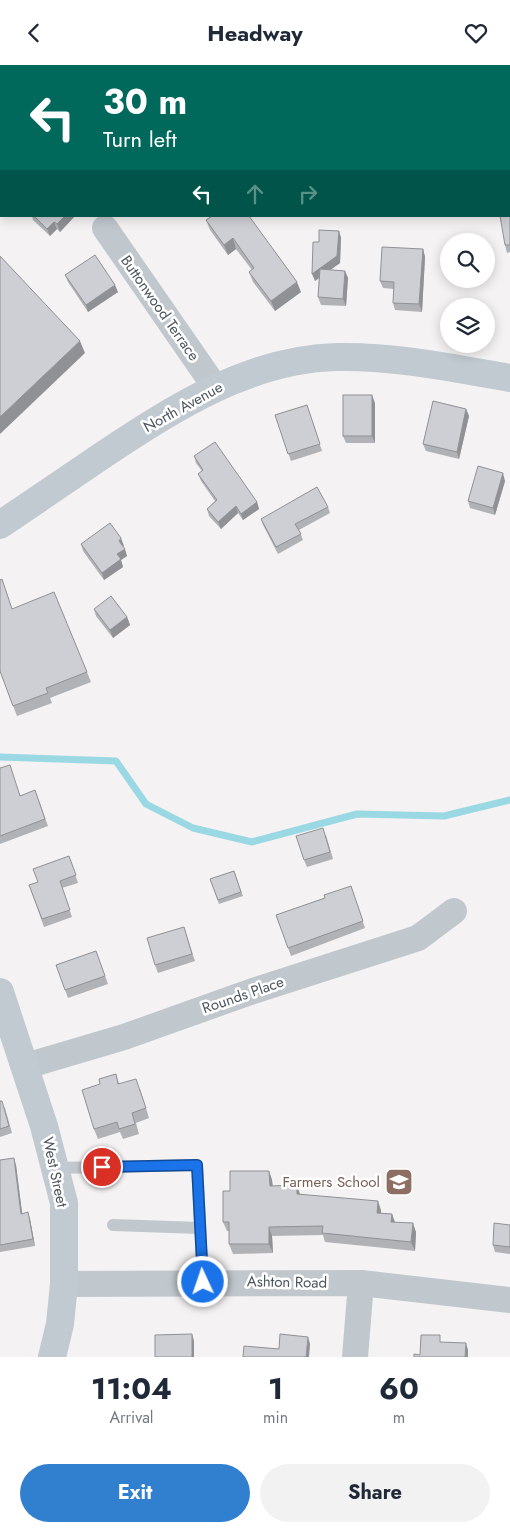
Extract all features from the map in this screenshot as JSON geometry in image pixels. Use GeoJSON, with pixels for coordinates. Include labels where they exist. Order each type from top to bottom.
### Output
{"type":"FeatureCollection","features":[{"type":"Feature","properties":{"kind":"main road","name":"North Avenue"},"geometry":{"type":"LineString","coordinates":[[0,525],[130,438],[215,387],[274,366],[337,357],[418,361],[510,378]]}},
{"type":"Feature","properties":{"kind":"main road","name":"West Street"},"geometry":{"type":"LineString","coordinates":[[0,992],[26,1066],[64,1203],[64,1284],[60,1324],[52,1357]]}},
{"type":"Feature","properties":{"kind":"street","name":"Buttonwood Terrace"},"geometry":{"type":"LineString","coordinates":[[105,228],[215,387]]}},
{"type":"Feature","properties":{"kind":"street","name":"Rounds Place"},"geometry":{"type":"LineString","coordinates":[[26,1066],[124,1037],[253,991],[418,938],[454,911]]}},
{"type":"Feature","properties":{"kind":"street","name":"Ashton Road"},"geometry":{"type":"LineString","coordinates":[[64,1284],[203,1282],[361,1283],[510,1300]]}},
{"type":"Feature","properties":{"kind":"street"},"geometry":{"type":"LineString","coordinates":[[356,1357],[361,1283]]}},
{"type":"Feature","properties":{"kind":"lane"},"geometry":{"type":"LineString","coordinates":[[55,1168],[197,1165],[203,1282]]}},
{"type":"Feature","properties":{"kind":"lane"},"geometry":{"type":"LineString","coordinates":[[113,1225],[200,1228]]}},
{"type":"Feature","properties":{"kind":"building"},"geometry":{"type":"Polygon","coordinates":[[[35,217],[64,217],[57,224],[54,222],[47,229],[35,217]]]}},
{"type":"Feature","properties":{"kind":"building"},"geometry":{"type":"Polygon","coordinates":[[[210,217],[250,217],[297,282],[271,301],[249,272],[254,268],[233,238],[224,245],[206,220],[210,217]]]}},
{"type":"Feature","properties":{"kind":"building"},"geometry":{"type":"Polygon","coordinates":[[[500,217],[510,217],[510,245],[505,245],[500,217]]]}},
{"type":"Feature","properties":{"kind":"building"},"geometry":{"type":"Polygon","coordinates":[[[319,230],[339,231],[337,256],[312,274],[313,242],[319,242],[319,230]]]}},
{"type":"Feature","properties":{"kind":"building"},"geometry":{"type":"Polygon","coordinates":[[[382,247],[423,249],[419,304],[393,303],[394,282],[380,281],[382,247]]]}},
{"type":"Feature","properties":{"kind":"building"},"geometry":{"type":"Polygon","coordinates":[[[95,255],[115,285],[86,305],[65,275],[95,255]]]}},
{"type":"Feature","properties":{"kind":"building"},"geometry":{"type":"Polygon","coordinates":[[[0,256],[80,341],[0,417],[0,256]]]}},
{"type":"Feature","properties":{"kind":"building"},"geometry":{"type":"Polygon","coordinates":[[[320,269],[345,271],[343,299],[318,297],[320,269]]]}},
{"type":"Feature","properties":{"kind":"building"},"geometry":{"type":"Polygon","coordinates":[[[343,395],[372,395],[372,436],[343,436],[343,395]]]}},
{"type":"Feature","properties":{"kind":"building"},"geometry":{"type":"Polygon","coordinates":[[[433,401],[466,409],[457,452],[423,444],[433,401]]]}},
{"type":"Feature","properties":{"kind":"building"},"geometry":{"type":"Polygon","coordinates":[[[307,405],[320,444],[288,454],[275,415],[307,405]]]}},
{"type":"Feature","properties":{"kind":"building"},"geometry":{"type":"Polygon","coordinates":[[[215,442],[257,502],[241,514],[236,506],[218,522],[207,509],[217,500],[198,474],[203,470],[194,456],[215,442]]]}},
{"type":"Feature","properties":{"kind":"building"},"geometry":{"type":"Polygon","coordinates":[[[478,466],[503,473],[493,508],[468,501],[478,466]]]}},
{"type":"Feature","properties":{"kind":"building"},"geometry":{"type":"Polygon","coordinates":[[[317,487],[328,507],[295,524],[301,534],[276,547],[261,519],[317,487]]]}},
{"type":"Feature","properties":{"kind":"building"},"geometry":{"type":"Polygon","coordinates":[[[110,523],[121,538],[119,541],[125,549],[117,554],[121,559],[102,573],[81,544],[110,523]]]}},
{"type":"Feature","properties":{"kind":"building"},"geometry":{"type":"Polygon","coordinates":[[[2,579],[12,609],[54,592],[87,672],[46,688],[48,693],[13,706],[0,671],[0,580],[2,579]]]}},
{"type":"Feature","properties":{"kind":"building"},"geometry":{"type":"Polygon","coordinates":[[[111,596],[127,617],[110,630],[94,609],[111,596]]]}},
{"type":"Feature","properties":{"kind":"building"},"geometry":{"type":"Polygon","coordinates":[[[10,765],[20,796],[35,790],[45,819],[0,836],[0,768],[10,765]]]}},
{"type":"Feature","properties":{"kind":"building"},"geometry":{"type":"Polygon","coordinates":[[[323,828],[330,852],[304,860],[296,836],[323,828]]]}},
{"type":"Feature","properties":{"kind":"building"},"geometry":{"type":"Polygon","coordinates":[[[69,856],[76,875],[60,881],[70,910],[42,919],[29,885],[38,882],[33,869],[69,856]]]}},
{"type":"Feature","properties":{"kind":"building"},"geometry":{"type":"Polygon","coordinates":[[[234,871],[241,892],[218,900],[210,879],[234,871]]]}},
{"type":"Feature","properties":{"kind":"building"},"geometry":{"type":"Polygon","coordinates":[[[351,886],[363,921],[288,948],[276,915],[325,898],[324,895],[351,886]]]}},
{"type":"Feature","properties":{"kind":"building"},"geometry":{"type":"Polygon","coordinates":[[[184,927],[192,954],[155,965],[147,938],[184,927]]]}},
{"type":"Feature","properties":{"kind":"building"},"geometry":{"type":"Polygon","coordinates":[[[96,951],[105,976],[65,990],[56,965],[96,951]]]}},
{"type":"Feature","properties":{"kind":"building"},"geometry":{"type":"Polygon","coordinates":[[[116,1074],[118,1084],[136,1079],[146,1108],[132,1113],[135,1124],[119,1129],[117,1122],[94,1129],[82,1090],[100,1084],[99,1079],[116,1074]]]}},
{"type":"Feature","properties":{"kind":"building"},"geometry":{"type":"Polygon","coordinates":[[[0,1101],[2,1101],[9,1126],[0,1129],[0,1101]]]}},
{"type":"Feature","properties":{"kind":"building"},"geometry":{"type":"Polygon","coordinates":[[[14,1158],[21,1214],[28,1212],[33,1239],[0,1245],[0,1160],[14,1158]]]}},
{"type":"Feature","properties":{"kind":"building"},"geometry":{"type":"Polygon","coordinates":[[[230,1171],[269,1171],[270,1186],[297,1185],[297,1194],[378,1201],[377,1213],[392,1214],[391,1222],[413,1223],[411,1242],[322,1233],[323,1226],[269,1227],[269,1244],[229,1244],[229,1222],[223,1222],[223,1191],[230,1191],[230,1171]]]}},
{"type":"Feature","properties":{"kind":"building"},"geometry":{"type":"Polygon","coordinates":[[[494,1223],[510,1225],[510,1247],[493,1245],[494,1223]]]}},
{"type":"Feature","properties":{"kind":"building"},"geometry":{"type":"Polygon","coordinates":[[[192,1334],[192,1357],[155,1357],[155,1335],[192,1334]]]}},
{"type":"Feature","properties":{"kind":"building"},"geometry":{"type":"Polygon","coordinates":[[[280,1334],[308,1337],[306,1357],[243,1357],[244,1346],[279,1349],[280,1334]]]}},
{"type":"Feature","properties":{"kind":"building"},"geometry":{"type":"Polygon","coordinates":[[[421,1335],[440,1335],[440,1342],[466,1343],[465,1357],[414,1357],[414,1354],[420,1355],[421,1335]]]}},
{"type":"Feature","properties":{"kind":"waterway"},"geometry":{"type":"LineString","coordinates":[[0,757],[116,761],[146,804],[193,828],[252,842],[357,814],[444,816],[510,800]]}},
{"type":"Feature","properties":{"kind":"place","name":"Farmers School"},"geometry":{"type":"Point","coordinates":[399,1182]}},
{"type":"Feature","properties":{"kind":"route"},"geometry":{"type":"LineString","coordinates":[[102,1167],[197,1165],[203,1282]]}}]}
